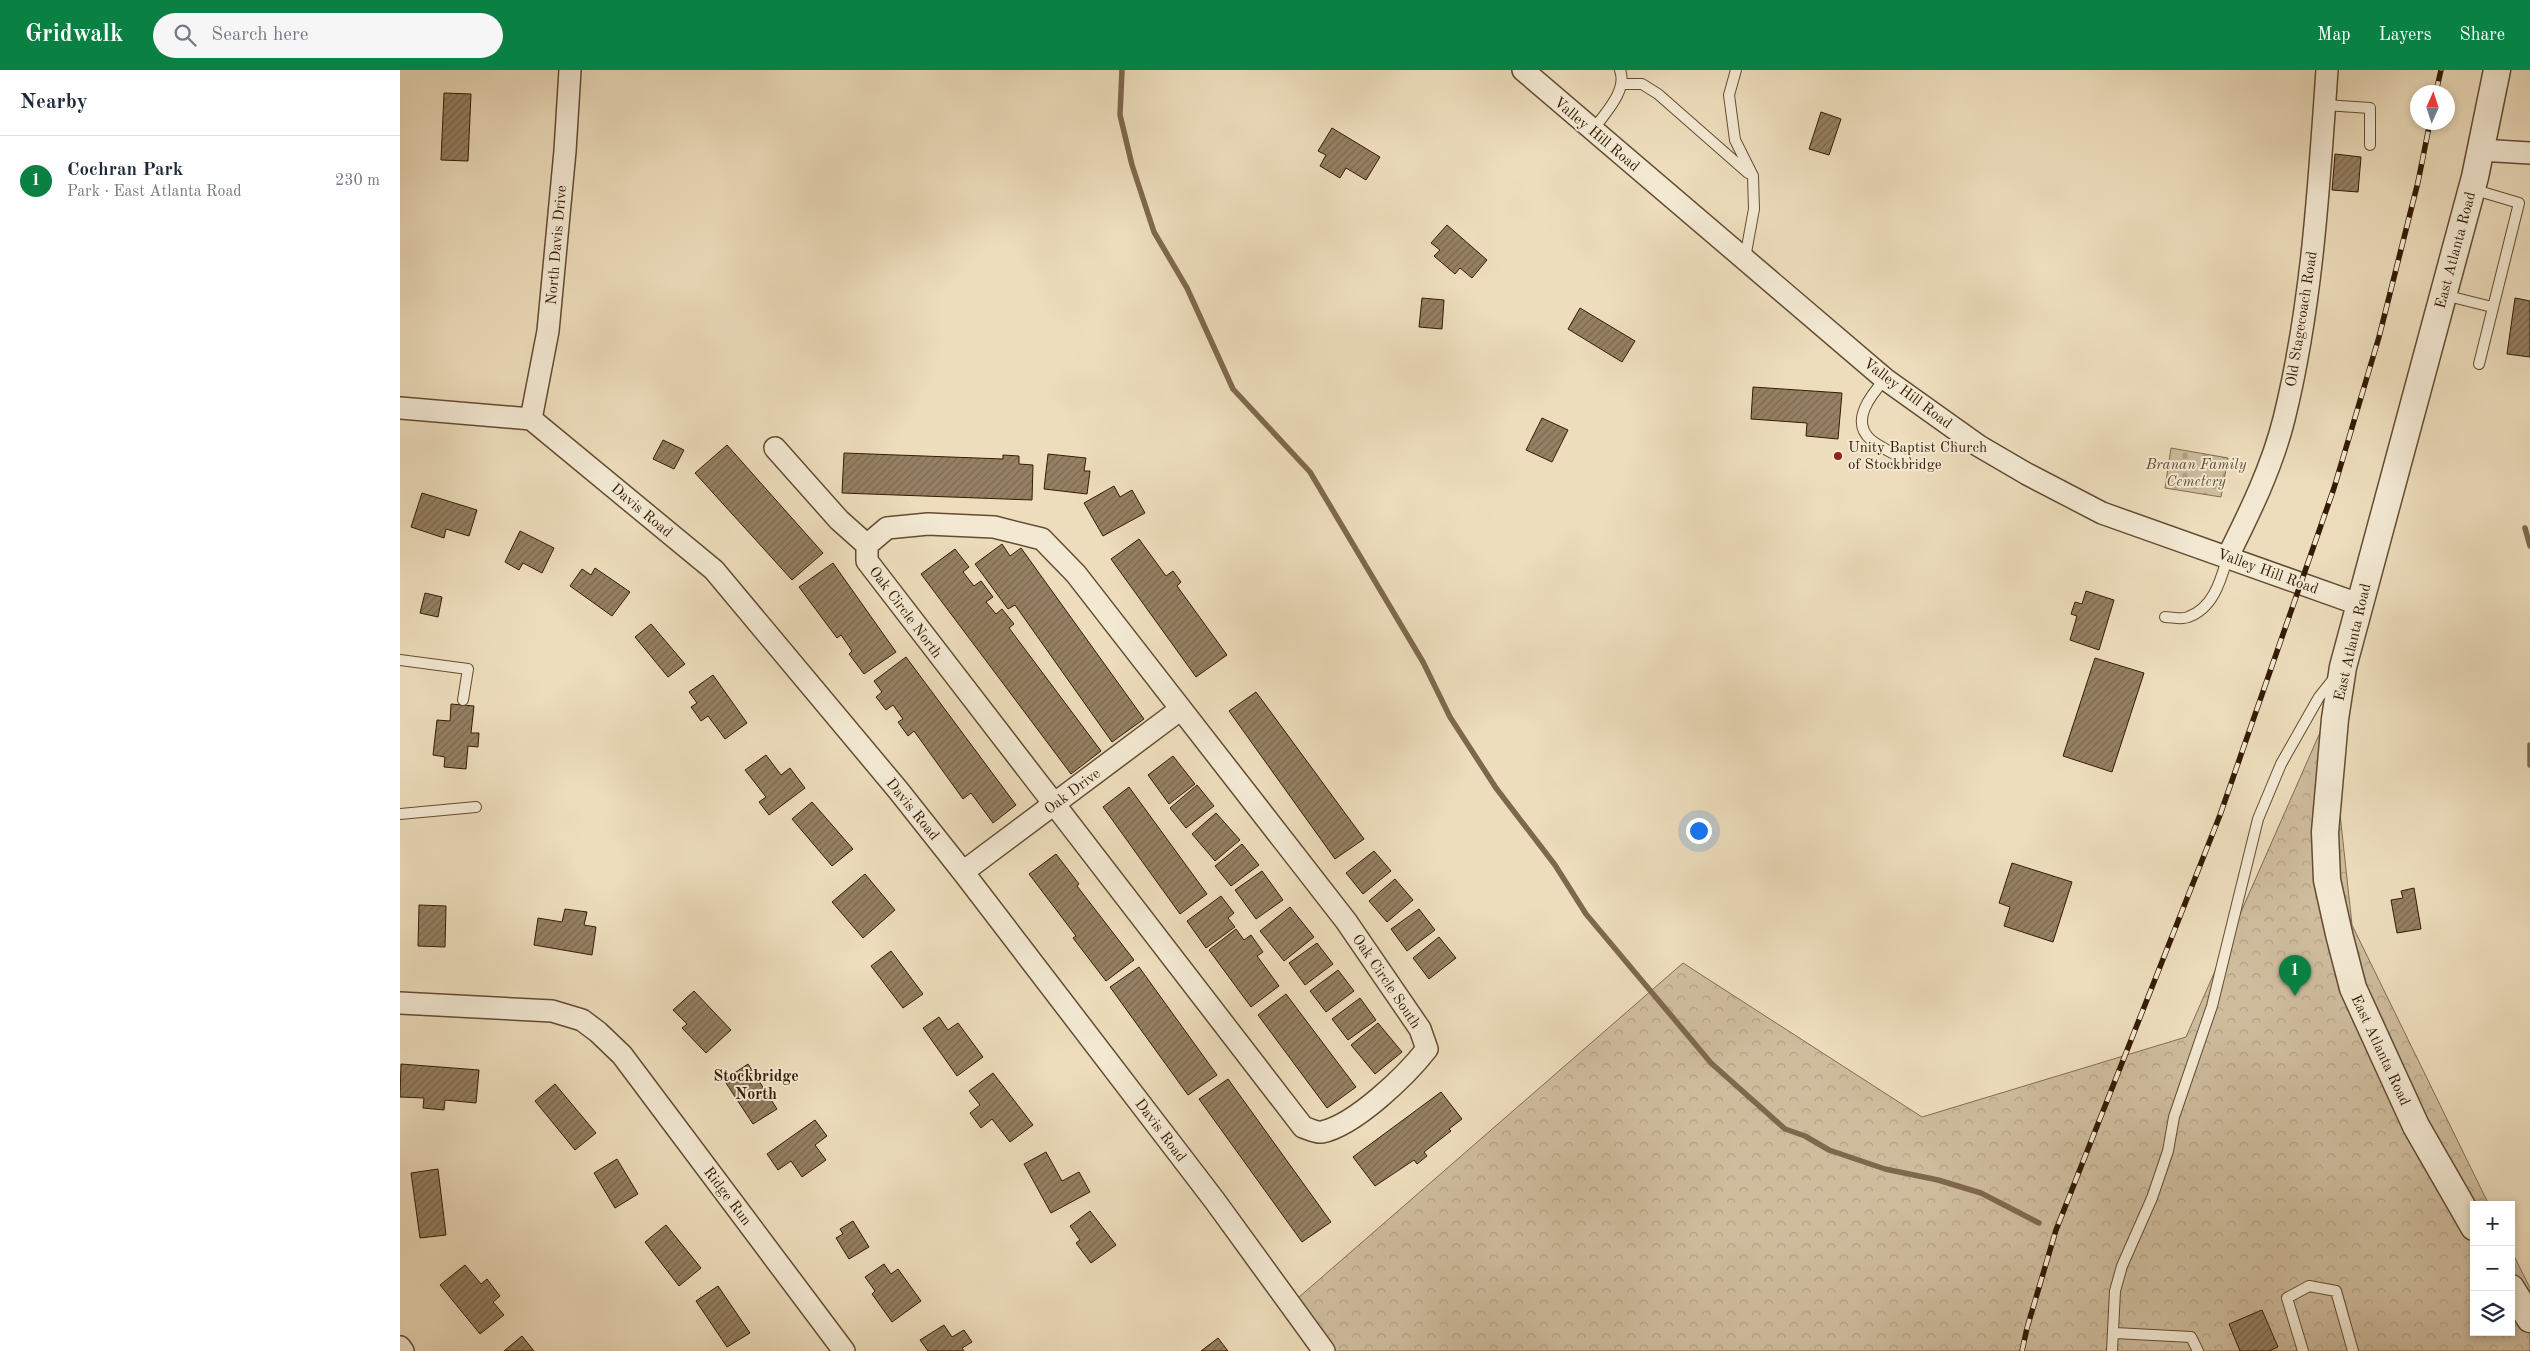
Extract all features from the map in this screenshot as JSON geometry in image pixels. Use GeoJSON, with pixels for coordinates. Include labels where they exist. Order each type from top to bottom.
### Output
{"type":"FeatureCollection","features":[{"type":"Feature","properties":{"kind":"street","name":"North Davis Drive"},"geometry":{"type":"LineString","coordinates":[[531,419],[548,331],[565,151],[570,70]]}},
{"type":"Feature","properties":{"kind":"street","name":"Valley Hill Road"},"geometry":{"type":"LineString","coordinates":[[1522,70],[1885,379],[1979,446],[2027,474],[2102,512],[2361,605]]}},
{"type":"Feature","properties":{"kind":"street","name":"Old Stagecoach Road"},"geometry":{"type":"LineString","coordinates":[[2228,556],[2267,472],[2287,403],[2304,316],[2327,70]]}},
{"type":"Feature","properties":{"kind":"street","name":"East Atlanta Road"},"geometry":{"type":"LineString","coordinates":[[2470,1220],[2416,1126],[2353,988],[2327,880],[2325,832],[2335,719],[2343,667],[2471,189],[2496,70]]}},
{"type":"Feature","properties":{"kind":"street"},"geometry":{"type":"LineString","coordinates":[[2480,150],[2530,153]]}},
{"type":"Feature","properties":{"kind":"street"},"geometry":{"type":"LineString","coordinates":[[400,408],[531,419]]}},
{"type":"Feature","properties":{"kind":"street","name":"Davis Road"},"geometry":{"type":"LineString","coordinates":[[531,419],[714,570],[898,790],[963,872],[1215,1201],[1324,1351]]}},
{"type":"Feature","properties":{"kind":"street"},"geometry":{"type":"LineString","coordinates":[[775,448],[839,520],[867,545]]}},
{"type":"Feature","properties":{"kind":"street","name":"Oak Circle North"},"geometry":{"type":"LineString","coordinates":[[1056,803],[867,561],[867,545],[887,528],[928,524],[994,527],[1042,539],[1076,574],[1181,709]]}},
{"type":"Feature","properties":{"kind":"street","name":"Oak Drive"},"geometry":{"type":"LineString","coordinates":[[963,872],[1181,709]]}},
{"type":"Feature","properties":{"kind":"street","name":"Oak Circle South"},"geometry":{"type":"LineString","coordinates":[[1056,803],[1303,1127],[1320,1132],[1347,1123],[1412,1068],[1426,1049],[1420,1029],[1346,920],[1181,709]]}},
{"type":"Feature","properties":{"kind":"street","name":"Ridge Run"},"geometry":{"type":"LineString","coordinates":[[400,1003],[552,1011],[582,1020],[622,1055],[844,1351]]}},
{"type":"Feature","properties":{"kind":"street"},"geometry":{"type":"LineString","coordinates":[[2513,1291],[2530,1318]]}},
{"type":"Feature","properties":{"kind":"street"},"geometry":{"type":"LineString","coordinates":[[400,1347],[403,1351]]}},
{"type":"Feature","properties":{"kind":"lane"},"geometry":{"type":"LineString","coordinates":[[1592,130],[1618,94],[1622,84],[1620,70]]}},
{"type":"Feature","properties":{"kind":"lane"},"geometry":{"type":"LineString","coordinates":[[1736,70],[1729,95],[1735,140],[1753,176],[1754,209],[1744,260]]}},
{"type":"Feature","properties":{"kind":"lane"},"geometry":{"type":"LineString","coordinates":[[1622,84],[1642,84],[1658,94],[1753,176]]}},
{"type":"Feature","properties":{"kind":"lane"},"geometry":{"type":"LineString","coordinates":[[2325,105],[2370,108],[2370,145]]}},
{"type":"Feature","properties":{"kind":"lane"},"geometry":{"type":"LineString","coordinates":[[2471,189],[2519,203],[2479,364]]}},
{"type":"Feature","properties":{"kind":"lane"},"geometry":{"type":"LineString","coordinates":[[2443,294],[2492,307]]}},
{"type":"Feature","properties":{"kind":"lane"},"geometry":{"type":"LineString","coordinates":[[1885,379],[1866,402],[1863,414],[1864,427],[1870,440],[1905,460]]}},
{"type":"Feature","properties":{"kind":"lane"},"geometry":{"type":"LineString","coordinates":[[2164,617],[2187,618],[2205,608],[2215,594],[2228,556]]}},
{"type":"Feature","properties":{"kind":"lane"},"geometry":{"type":"LineString","coordinates":[[400,660],[468,669],[463,700]]}},
{"type":"Feature","properties":{"kind":"lane"},"geometry":{"type":"LineString","coordinates":[[2112,1351],[2115,1333],[2115,1291],[2122,1266],[2152,1198],[2168,1151],[2174,1117],[2212,1006],[2258,819],[2286,756],[2319,697],[2343,667]]}},
{"type":"Feature","properties":{"kind":"lane"},"geometry":{"type":"LineString","coordinates":[[400,814],[476,807]]}},
{"type":"Feature","properties":{"kind":"lane"},"geometry":{"type":"LineString","coordinates":[[2302,1351],[2287,1298],[2309,1286],[2336,1291],[2353,1351]]}},
{"type":"Feature","properties":{"kind":"lane"},"geometry":{"type":"LineString","coordinates":[[2115,1333],[2191,1337],[2198,1351]]}},
{"type":"Feature","properties":{"kind":"green space","name":"Branan Family Cemetery"},"geometry":{"type":"Polygon","coordinates":[[[2171,448],[2228,458],[2221,497],[2165,488],[2171,448]]]}},
{"type":"Feature","properties":{"kind":"green space"},"geometry":{"type":"Polygon","coordinates":[[[2329,712],[2352,925],[2487,1201],[2470,1201],[2470,1336],[2515,1336],[2515,1258],[2530,1288],[2530,1351],[1335,1351],[1298,1298],[1683,963],[1922,1117],[2186,1037],[2329,712]]]}},
{"type":"Feature","properties":{"kind":"building"},"geometry":{"type":"Polygon","coordinates":[[[444,93],[471,94],[468,161],[441,160],[444,93]]]}},
{"type":"Feature","properties":{"kind":"building"},"geometry":{"type":"Polygon","coordinates":[[[1821,112],[1841,119],[1829,155],[1809,149],[1821,112]]]}},
{"type":"Feature","properties":{"kind":"building"},"geometry":{"type":"Polygon","coordinates":[[[1332,128],[1380,157],[1366,180],[1346,168],[1340,178],[1320,166],[1326,155],[1318,151],[1332,128]]]}},
{"type":"Feature","properties":{"kind":"building"},"geometry":{"type":"Polygon","coordinates":[[[2335,154],[2361,157],[2358,192],[2332,190],[2335,154]]]}},
{"type":"Feature","properties":{"kind":"building"},"geometry":{"type":"Polygon","coordinates":[[[1447,225],[1487,260],[1472,278],[1460,268],[1455,274],[1434,256],[1440,250],[1431,243],[1447,225]]]}},
{"type":"Feature","properties":{"kind":"building"},"geometry":{"type":"Polygon","coordinates":[[[1422,298],[1444,300],[1442,329],[1419,327],[1422,298]]]}},
{"type":"Feature","properties":{"kind":"building"},"geometry":{"type":"Polygon","coordinates":[[[2515,298],[2530,301],[2530,357],[2507,354],[2515,298]]]}},
{"type":"Feature","properties":{"kind":"building"},"geometry":{"type":"Polygon","coordinates":[[[1580,308],[1635,341],[1622,362],[1568,329],[1580,308]]]}},
{"type":"Feature","properties":{"kind":"building"},"geometry":{"type":"Polygon","coordinates":[[[1753,387],[1842,393],[1838,439],[1806,436],[1807,423],[1751,419],[1753,387]]]}},
{"type":"Feature","properties":{"kind":"building"},"geometry":{"type":"Polygon","coordinates":[[[1542,418],[1568,430],[1552,462],[1526,450],[1542,418]]]}},
{"type":"Feature","properties":{"kind":"building"},"geometry":{"type":"Polygon","coordinates":[[[663,440],[684,450],[674,469],[653,459],[663,440]]]}},
{"type":"Feature","properties":{"kind":"building"},"geometry":{"type":"Polygon","coordinates":[[[727,445],[823,553],[792,580],[695,473],[727,445]]]}},
{"type":"Feature","properties":{"kind":"building"},"geometry":{"type":"Polygon","coordinates":[[[844,453],[1003,459],[1003,455],[1019,456],[1019,464],[1033,465],[1032,500],[842,493],[844,453]]]}},
{"type":"Feature","properties":{"kind":"building"},"geometry":{"type":"Polygon","coordinates":[[[1048,454],[1086,458],[1084,471],[1090,471],[1087,494],[1044,489],[1048,454]]]}},
{"type":"Feature","properties":{"kind":"building"},"geometry":{"type":"Polygon","coordinates":[[[1114,486],[1120,497],[1132,490],[1145,513],[1103,536],[1084,503],[1114,486]]]}},
{"type":"Feature","properties":{"kind":"building"},"geometry":{"type":"Polygon","coordinates":[[[422,493],[477,510],[469,536],[446,529],[444,538],[411,527],[422,493]]]}},
{"type":"Feature","properties":{"kind":"building"},"geometry":{"type":"Polygon","coordinates":[[[520,531],[554,548],[542,573],[523,563],[519,570],[505,562],[520,531]]]}},
{"type":"Feature","properties":{"kind":"building"},"geometry":{"type":"Polygon","coordinates":[[[1139,539],[1166,576],[1173,571],[1181,582],[1177,586],[1227,655],[1196,677],[1111,559],[1139,539]]]}},
{"type":"Feature","properties":{"kind":"building"},"geometry":{"type":"Polygon","coordinates":[[[1002,544],[1010,556],[1021,548],[1144,719],[1112,742],[1015,605],[1008,609],[975,564],[1002,544]]]}},
{"type":"Feature","properties":{"kind":"building"},"geometry":{"type":"Polygon","coordinates":[[[955,549],[969,567],[963,572],[974,586],[981,581],[993,597],[986,602],[996,614],[1002,609],[1014,624],[1009,628],[1101,751],[1071,774],[921,574],[955,549]]]}},
{"type":"Feature","properties":{"kind":"building"},"geometry":{"type":"Polygon","coordinates":[[[833,563],[896,652],[864,674],[849,654],[852,651],[841,635],[837,638],[799,587],[833,563]]]}},
{"type":"Feature","properties":{"kind":"building"},"geometry":{"type":"Polygon","coordinates":[[[595,568],[630,592],[612,616],[570,586],[582,569],[591,575],[595,568]]]}},
{"type":"Feature","properties":{"kind":"building"},"geometry":{"type":"Polygon","coordinates":[[[2086,591],[2114,600],[2099,650],[2070,640],[2077,616],[2071,614],[2075,602],[2082,604],[2086,591]]]}},
{"type":"Feature","properties":{"kind":"building"},"geometry":{"type":"Polygon","coordinates":[[[425,593],[442,597],[438,617],[420,613],[425,593]]]}},
{"type":"Feature","properties":{"kind":"building"},"geometry":{"type":"Polygon","coordinates":[[[651,624],[685,664],[668,677],[635,637],[651,624]]]}},
{"type":"Feature","properties":{"kind":"building"},"geometry":{"type":"Polygon","coordinates":[[[906,657],[1016,805],[993,823],[971,793],[963,799],[914,731],[908,736],[898,722],[903,719],[893,705],[886,710],[876,697],[882,692],[874,681],[906,657]]]}},
{"type":"Feature","properties":{"kind":"building"},"geometry":{"type":"Polygon","coordinates":[[[2095,658],[2144,673],[2112,772],[2063,756],[2095,658]]]}},
{"type":"Feature","properties":{"kind":"building"},"geometry":{"type":"Polygon","coordinates":[[[713,675],[747,723],[725,739],[708,716],[701,721],[691,707],[697,703],[689,692],[713,675]]]}},
{"type":"Feature","properties":{"kind":"building"},"geometry":{"type":"Polygon","coordinates":[[[1256,692],[1364,839],[1335,859],[1229,711],[1256,692]]]}},
{"type":"Feature","properties":{"kind":"building"},"geometry":{"type":"Polygon","coordinates":[[[451,704],[474,706],[471,733],[479,733],[478,747],[468,746],[466,769],[444,767],[445,757],[433,755],[437,720],[450,721],[451,704]]]}},
{"type":"Feature","properties":{"kind":"building"},"geometry":{"type":"Polygon","coordinates":[[[766,755],[781,775],[790,768],[805,788],[769,815],[759,802],[766,797],[745,770],[766,755]]]}},
{"type":"Feature","properties":{"kind":"building"},"geometry":{"type":"Polygon","coordinates":[[[1173,756],[1195,784],[1169,804],[1148,775],[1173,756]]]}},
{"type":"Feature","properties":{"kind":"building"},"geometry":{"type":"Polygon","coordinates":[[[1197,785],[1214,806],[1186,828],[1170,808],[1197,785]]]}},
{"type":"Feature","properties":{"kind":"building"},"geometry":{"type":"Polygon","coordinates":[[[1129,787],[1207,894],[1180,914],[1103,807],[1129,787]]]}},
{"type":"Feature","properties":{"kind":"building"},"geometry":{"type":"Polygon","coordinates":[[[812,802],[853,849],[832,866],[792,819],[812,802]]]}},
{"type":"Feature","properties":{"kind":"building"},"geometry":{"type":"Polygon","coordinates":[[[1216,813],[1240,840],[1215,861],[1192,834],[1216,813]]]}},
{"type":"Feature","properties":{"kind":"building"},"geometry":{"type":"Polygon","coordinates":[[[1242,844],[1259,865],[1231,886],[1215,866],[1242,844]]]}},
{"type":"Feature","properties":{"kind":"building"},"geometry":{"type":"Polygon","coordinates":[[[1374,851],[1391,871],[1363,894],[1346,873],[1374,851]]]}},
{"type":"Feature","properties":{"kind":"building"},"geometry":{"type":"Polygon","coordinates":[[[1056,854],[1079,884],[1077,886],[1134,960],[1106,981],[1073,938],[1076,936],[1029,874],[1056,854]]]}},
{"type":"Feature","properties":{"kind":"building"},"geometry":{"type":"Polygon","coordinates":[[[2012,863],[2072,882],[2053,942],[2004,926],[2010,907],[1999,903],[2012,863]]]}},
{"type":"Feature","properties":{"kind":"building"},"geometry":{"type":"Polygon","coordinates":[[[1262,871],[1283,900],[1256,919],[1235,890],[1262,871]]]}},
{"type":"Feature","properties":{"kind":"building"},"geometry":{"type":"Polygon","coordinates":[[[865,874],[895,910],[863,938],[832,902],[865,874]]]}},
{"type":"Feature","properties":{"kind":"building"},"geometry":{"type":"Polygon","coordinates":[[[1395,879],[1413,900],[1387,922],[1369,901],[1395,879]]]}},
{"type":"Feature","properties":{"kind":"building"},"geometry":{"type":"Polygon","coordinates":[[[2414,888],[2421,929],[2397,933],[2391,900],[2403,898],[2401,891],[2414,888]]]}},
{"type":"Feature","properties":{"kind":"building"},"geometry":{"type":"Polygon","coordinates":[[[1221,896],[1234,913],[1228,918],[1235,927],[1206,948],[1187,921],[1221,896]]]}},
{"type":"Feature","properties":{"kind":"building"},"geometry":{"type":"Polygon","coordinates":[[[419,905],[446,906],[445,947],[418,946],[419,905]]]}},
{"type":"Feature","properties":{"kind":"building"},"geometry":{"type":"Polygon","coordinates":[[[1290,907],[1314,937],[1284,961],[1260,931],[1290,907]]]}},
{"type":"Feature","properties":{"kind":"building"},"geometry":{"type":"Polygon","coordinates":[[[565,909],[587,912],[584,925],[596,927],[592,955],[534,945],[538,918],[562,922],[565,909]]]}},
{"type":"Feature","properties":{"kind":"building"},"geometry":{"type":"Polygon","coordinates":[[[1419,909],[1435,930],[1407,951],[1391,929],[1419,909]]]}},
{"type":"Feature","properties":{"kind":"building"},"geometry":{"type":"Polygon","coordinates":[[[1236,929],[1244,940],[1251,935],[1263,952],[1257,956],[1279,986],[1251,1007],[1209,950],[1236,929]]]}},
{"type":"Feature","properties":{"kind":"building"},"geometry":{"type":"Polygon","coordinates":[[[1439,937],[1456,958],[1429,979],[1413,958],[1439,937]]]}},
{"type":"Feature","properties":{"kind":"building"},"geometry":{"type":"Polygon","coordinates":[[[1317,943],[1333,964],[1305,985],[1289,963],[1317,943]]]}},
{"type":"Feature","properties":{"kind":"building"},"geometry":{"type":"Polygon","coordinates":[[[891,951],[923,994],[903,1008],[871,966],[891,951]]]}},
{"type":"Feature","properties":{"kind":"building"},"geometry":{"type":"Polygon","coordinates":[[[1139,967],[1217,1075],[1188,1095],[1110,987],[1139,967]]]}},
{"type":"Feature","properties":{"kind":"building"},"geometry":{"type":"Polygon","coordinates":[[[1338,970],[1354,991],[1326,1012],[1310,991],[1338,970]]]}},
{"type":"Feature","properties":{"kind":"building"},"geometry":{"type":"Polygon","coordinates":[[[694,991],[731,1030],[706,1053],[682,1028],[687,1024],[673,1010],[694,991]]]}},
{"type":"Feature","properties":{"kind":"building"},"geometry":{"type":"Polygon","coordinates":[[[1286,994],[1356,1087],[1327,1108],[1258,1015],[1286,994]]]}},
{"type":"Feature","properties":{"kind":"building"},"geometry":{"type":"Polygon","coordinates":[[[1360,998],[1376,1020],[1348,1040],[1332,1019],[1360,998]]]}},
{"type":"Feature","properties":{"kind":"building"},"geometry":{"type":"Polygon","coordinates":[[[939,1017],[948,1030],[958,1023],[983,1057],[957,1076],[923,1028],[939,1017]]]}},
{"type":"Feature","properties":{"kind":"building"},"geometry":{"type":"Polygon","coordinates":[[[1378,1023],[1402,1052],[1375,1074],[1351,1045],[1378,1023]]]}},
{"type":"Feature","properties":{"kind":"building"},"geometry":{"type":"Polygon","coordinates":[[[401,1064],[479,1070],[476,1103],[445,1100],[444,1110],[423,1108],[424,1098],[400,1097],[401,1064]]]}},
{"type":"Feature","properties":{"kind":"building"},"geometry":{"type":"Polygon","coordinates":[[[748,1064],[777,1109],[753,1124],[724,1080],[748,1064]]]}},
{"type":"Feature","properties":{"kind":"building"},"geometry":{"type":"Polygon","coordinates":[[[993,1073],[1033,1125],[1010,1142],[992,1119],[981,1128],[970,1113],[980,1105],[969,1091],[993,1073]]]}},
{"type":"Feature","properties":{"kind":"building"},"geometry":{"type":"Polygon","coordinates":[[[1228,1079],[1331,1222],[1302,1242],[1199,1099],[1228,1079]]]}},
{"type":"Feature","properties":{"kind":"building"},"geometry":{"type":"Polygon","coordinates":[[[555,1084],[596,1133],[575,1150],[535,1101],[555,1084]]]}},
{"type":"Feature","properties":{"kind":"building"},"geometry":{"type":"Polygon","coordinates":[[[1441,1092],[1462,1119],[1449,1129],[1451,1131],[1424,1152],[1427,1156],[1417,1164],[1414,1160],[1375,1186],[1353,1157],[1441,1092]]]}},
{"type":"Feature","properties":{"kind":"building"},"geometry":{"type":"Polygon","coordinates":[[[815,1120],[827,1136],[815,1145],[826,1160],[802,1177],[791,1161],[778,1170],[767,1154],[815,1120]]]}},
{"type":"Feature","properties":{"kind":"building"},"geometry":{"type":"Polygon","coordinates":[[[1046,1152],[1062,1181],[1079,1172],[1090,1192],[1051,1213],[1024,1164],[1046,1152]]]}},
{"type":"Feature","properties":{"kind":"building"},"geometry":{"type":"Polygon","coordinates":[[[617,1159],[638,1194],[615,1208],[594,1173],[617,1159]]]}},
{"type":"Feature","properties":{"kind":"building"},"geometry":{"type":"Polygon","coordinates":[[[438,1169],[446,1235],[420,1238],[411,1173],[438,1169]]]}},
{"type":"Feature","properties":{"kind":"building"},"geometry":{"type":"Polygon","coordinates":[[[1090,1211],[1116,1245],[1091,1263],[1076,1243],[1080,1240],[1070,1226],[1090,1211]]]}},
{"type":"Feature","properties":{"kind":"building"},"geometry":{"type":"Polygon","coordinates":[[[853,1221],[869,1247],[849,1259],[836,1238],[843,1234],[840,1229],[853,1221]]]}},
{"type":"Feature","properties":{"kind":"building"},"geometry":{"type":"Polygon","coordinates":[[[666,1225],[701,1268],[679,1286],[645,1242],[666,1225]]]}},
{"type":"Feature","properties":{"kind":"building"},"geometry":{"type":"Polygon","coordinates":[[[884,1264],[891,1274],[898,1269],[921,1301],[892,1322],[872,1294],[875,1291],[865,1277],[884,1264]]]}},
{"type":"Feature","properties":{"kind":"building"},"geometry":{"type":"Polygon","coordinates":[[[465,1265],[481,1284],[487,1279],[500,1296],[493,1302],[504,1315],[480,1334],[440,1285],[465,1265]]]}},
{"type":"Feature","properties":{"kind":"building"},"geometry":{"type":"Polygon","coordinates":[[[718,1286],[750,1333],[727,1347],[696,1301],[718,1286]]]}},
{"type":"Feature","properties":{"kind":"building"},"geometry":{"type":"Polygon","coordinates":[[[2262,1310],[2278,1347],[2269,1351],[2240,1351],[2229,1324],[2262,1310]]]}},
{"type":"Feature","properties":{"kind":"building"},"geometry":{"type":"Polygon","coordinates":[[[944,1325],[952,1337],[964,1330],[972,1342],[962,1348],[964,1351],[928,1351],[920,1340],[944,1325]]]}},
{"type":"Feature","properties":{"kind":"building"},"geometry":{"type":"Polygon","coordinates":[[[522,1336],[534,1351],[504,1351],[522,1336]]]}},
{"type":"Feature","properties":{"kind":"building"},"geometry":{"type":"Polygon","coordinates":[[[1218,1338],[1228,1351],[1201,1351],[1218,1338]]]}},
{"type":"Feature","properties":{"kind":"waterway"},"geometry":{"type":"LineString","coordinates":[[1122,70],[1120,115],[1132,165],[1154,232],[1187,288],[1233,389],[1310,472],[1423,662],[1450,717],[1496,788],[1555,865],[1586,914],[1711,1063],[1785,1129],[1805,1136],[1829,1150],[1885,1169],[1938,1180],[1981,1193],[2039,1223]]}},
{"type":"Feature","properties":{"kind":"waterway"},"geometry":{"type":"LineString","coordinates":[[2525,528],[2530,546]]}},
{"type":"Feature","properties":{"kind":"waterway"},"geometry":{"type":"LineString","coordinates":[[2530,745],[2530,765]]}},
{"type":"Feature","properties":{"kind":"railway"},"geometry":{"type":"LineString","coordinates":[[2438,85],[2441,70]]}},
{"type":"Feature","properties":{"kind":"railway"},"geometry":{"type":"LineString","coordinates":[[2022,1351],[2056,1230],[2220,815],[2334,488],[2379,337],[2418,182],[2428,130]]}},
{"type":"Feature","properties":{"kind":"place","name":"Unity Baptist Church of Stockbridge"},"geometry":{"type":"Point","coordinates":[1838,456]}},
{"type":"Feature","properties":{"kind":"place","name":"Cochran Park"},"geometry":{"type":"Point","coordinates":[2295,996]}},
{"type":"Feature","properties":{"kind":"district","name":"Stockbridge North"},"geometry":{"type":"Point","coordinates":[756,1084]}}]}
